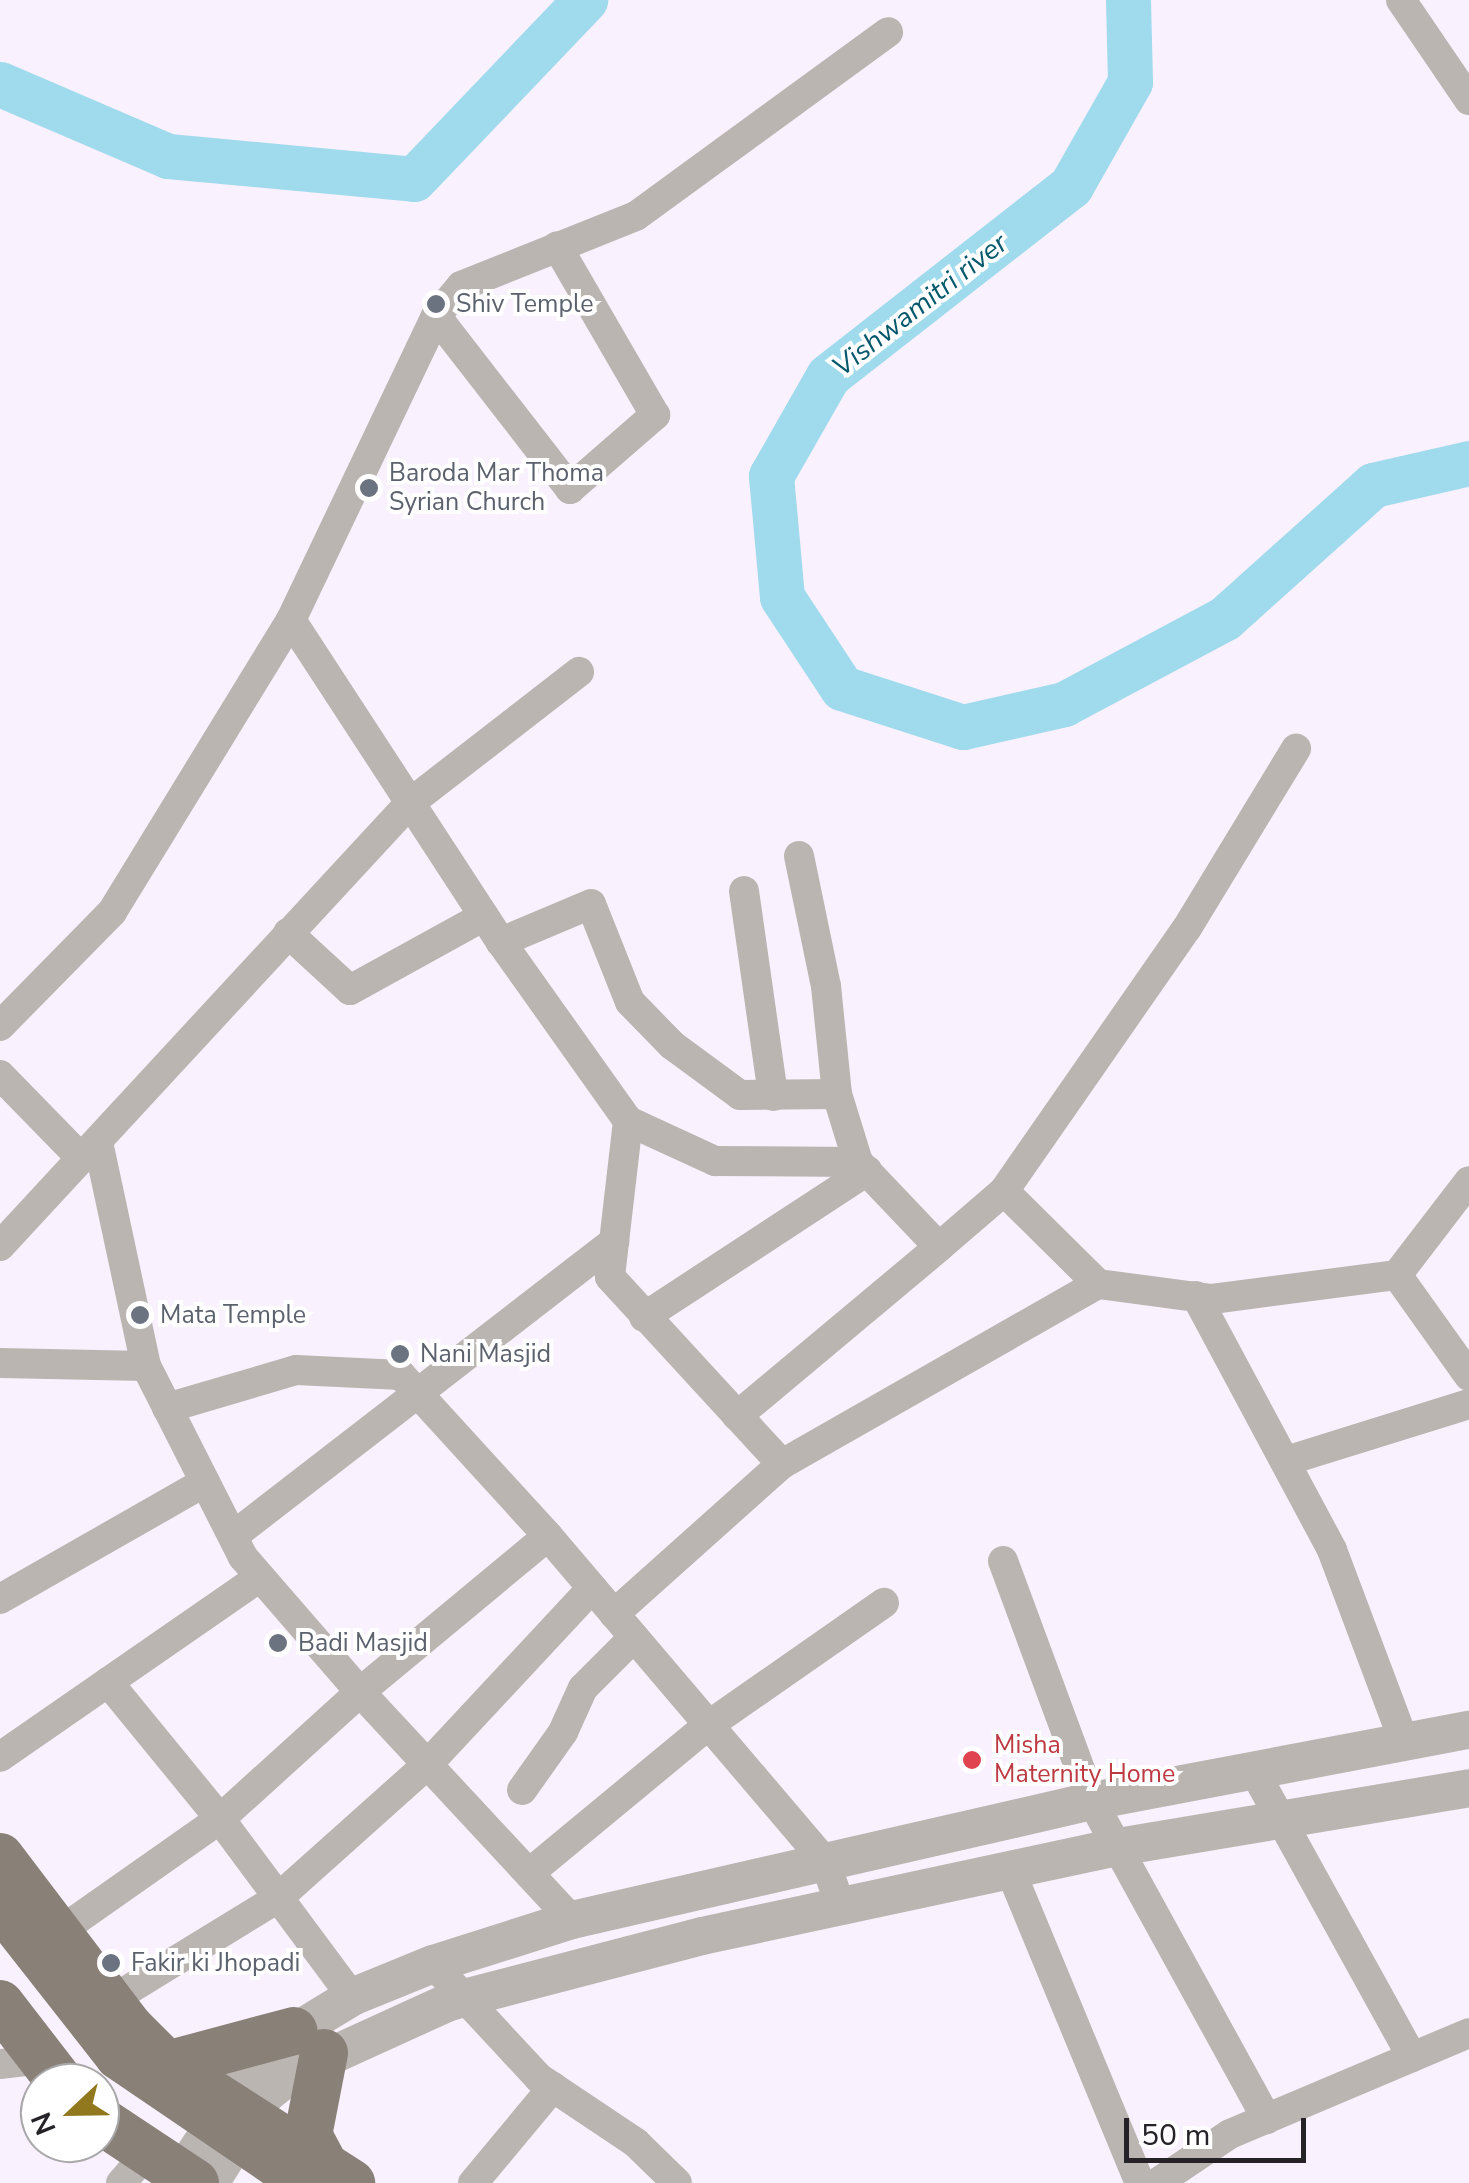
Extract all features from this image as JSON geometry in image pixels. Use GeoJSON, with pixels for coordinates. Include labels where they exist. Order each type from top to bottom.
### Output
{"type":"FeatureCollection","features":[{"type":"Feature","properties":{"kind":"main road"},"geometry":{"type":"LineString","coordinates":[[0,1857],[110,2001],[167,2065],[237,2110],[327,2178]]}},
{"type":"Feature","properties":{"kind":"main road"},"geometry":{"type":"LineString","coordinates":[[0,1904],[119,2056],[327,2178]]}},
{"type":"Feature","properties":{"kind":"main road"},"geometry":{"type":"LineString","coordinates":[[0,1949],[103,2082],[251,2183]]}},
{"type":"Feature","properties":{"kind":"main road"},"geometry":{"type":"LineString","coordinates":[[0,2004],[31,2063]]}},
{"type":"Feature","properties":{"kind":"main road"},"geometry":{"type":"LineString","coordinates":[[167,2065],[309,2042],[308,2135],[327,2178]]}},
{"type":"Feature","properties":{"kind":"main road"},"geometry":{"type":"LineString","coordinates":[[120,2135],[171,2175]]}},
{"type":"Feature","properties":{"kind":"street"},"geometry":{"type":"LineString","coordinates":[[1405,2],[1469,100]]}},
{"type":"Feature","properties":{"kind":"street"},"geometry":{"type":"LineString","coordinates":[[0,1026],[112,912],[291,620],[436,316],[461,286],[636,216],[888,32]]}},
{"type":"Feature","properties":{"kind":"street"},"geometry":{"type":"LineString","coordinates":[[436,316],[570,489],[655,416],[557,246]]}},
{"type":"Feature","properties":{"kind":"street"},"geometry":{"type":"LineString","coordinates":[[291,620],[492,929],[628,1120],[715,1161],[863,1166]]}},
{"type":"Feature","properties":{"kind":"street"},"geometry":{"type":"LineString","coordinates":[[1,1245],[410,802],[579,672]]}},
{"type":"Feature","properties":{"kind":"street"},"geometry":{"type":"LineString","coordinates":[[737,1416],[1004,1191],[1187,928],[1296,749]]}},
{"type":"Feature","properties":{"kind":"street"},"geometry":{"type":"LineString","coordinates":[[799,856],[826,986],[837,1094],[863,1166],[939,1247]]}},
{"type":"Feature","properties":{"kind":"street"},"geometry":{"type":"LineString","coordinates":[[744,891],[774,1096]]}},
{"type":"Feature","properties":{"kind":"street"},"geometry":{"type":"LineString","coordinates":[[288,934],[350,990],[492,929],[590,904],[630,1002],[672,1044],[740,1095],[837,1094]]}},
{"type":"Feature","properties":{"kind":"street"},"geometry":{"type":"LineString","coordinates":[[0,1075],[90,1151],[146,1366],[233,1536],[260,1577],[427,1765],[533,1870],[572,1920]]}},
{"type":"Feature","properties":{"kind":"street"},"geometry":{"type":"LineString","coordinates":[[628,1120],[610,1278],[782,1464]]}},
{"type":"Feature","properties":{"kind":"street"},"geometry":{"type":"LineString","coordinates":[[644,1317],[863,1166]]}},
{"type":"Feature","properties":{"kind":"street"},"geometry":{"type":"LineString","coordinates":[[522,1790],[563,1732],[583,1688],[624,1626],[782,1464],[1098,1284],[1196,1296],[1397,1276],[1469,1181]]}},
{"type":"Feature","properties":{"kind":"street"},"geometry":{"type":"LineString","coordinates":[[1004,1191],[1098,1284]]}},
{"type":"Feature","properties":{"kind":"street"},"geometry":{"type":"LineString","coordinates":[[233,1536],[614,1241]]}},
{"type":"Feature","properties":{"kind":"street"},"geometry":{"type":"LineString","coordinates":[[1397,1276],[1467,1370]]}},
{"type":"Feature","properties":{"kind":"street"},"geometry":{"type":"LineString","coordinates":[[1196,1296],[1332,1550],[1403,1739]]}},
{"type":"Feature","properties":{"kind":"street"},"geometry":{"type":"LineString","coordinates":[[0,1363],[146,1366]]}},
{"type":"Feature","properties":{"kind":"street"},"geometry":{"type":"LineString","coordinates":[[167,1408],[296,1370],[401,1375],[421,1390],[706,1727],[826,1862],[841,1908]]}},
{"type":"Feature","properties":{"kind":"street"},"geometry":{"type":"LineString","coordinates":[[1286,1461],[1469,1404]]}},
{"type":"Feature","properties":{"kind":"street"},"geometry":{"type":"LineString","coordinates":[[0,1600],[205,1482]]}},
{"type":"Feature","properties":{"kind":"street"},"geometry":{"type":"LineString","coordinates":[[59,1932],[220,1819],[360,1692],[548,1536]]}},
{"type":"Feature","properties":{"kind":"street"},"geometry":{"type":"LineString","coordinates":[[1002,1561],[1092,1801],[1267,2119]]}},
{"type":"Feature","properties":{"kind":"street"},"geometry":{"type":"LineString","coordinates":[[0,1757],[260,1577]]}},
{"type":"Feature","properties":{"kind":"street"},"geometry":{"type":"LineString","coordinates":[[110,2001],[278,1898],[427,1765],[592,1588]]}},
{"type":"Feature","properties":{"kind":"street"},"geometry":{"type":"LineString","coordinates":[[533,1870],[706,1727],[884,1603]]}},
{"type":"Feature","properties":{"kind":"street"},"geometry":{"type":"LineString","coordinates":[[108,1682],[220,1819],[352,1997]]}},
{"type":"Feature","properties":{"kind":"street"},"geometry":{"type":"LineString","coordinates":[[309,2042],[352,1997],[433,1964],[572,1920],[1092,1801],[1403,1739],[1469,1730]]}},
{"type":"Feature","properties":{"kind":"street"},"geometry":{"type":"LineString","coordinates":[[1253,1769],[1412,2057]]}},
{"type":"Feature","properties":{"kind":"street"},"geometry":{"type":"LineString","coordinates":[[171,2175],[237,2110],[265,2050],[309,2042],[702,1936],[1118,1847],[1279,1816],[1469,1788]]}},
{"type":"Feature","properties":{"kind":"street"},"geometry":{"type":"LineString","coordinates":[[1011,1872],[1140,2183]]}},
{"type":"Feature","properties":{"kind":"street"},"geometry":{"type":"LineString","coordinates":[[433,1964],[552,2086],[662,2178]]}},
{"type":"Feature","properties":{"kind":"street"},"geometry":{"type":"LineString","coordinates":[[1157,2183],[1267,2119],[1469,2033]]}},
{"type":"Feature","properties":{"kind":"street"},"geometry":{"type":"LineString","coordinates":[[473,2183],[552,2086]]}},
{"type":"Feature","properties":{"kind":"waterway","name":"Vishwamitri river"},"geometry":{"type":"LineString","coordinates":[[0,84],[168,156],[414,179],[585,0]]}},
{"type":"Feature","properties":{"kind":"waterway","name":"Vishwamitri river"},"geometry":{"type":"LineString","coordinates":[[1128,0],[1130,82],[1071,186],[828,376],[771,476],[782,597],[842,688],[963,727],[1064,704],[1225,618],[1373,485],[1469,463]]}},
{"type":"Feature","properties":{"kind":"place","name":"Shiv Temple"},"geometry":{"type":"Point","coordinates":[436,304]}},
{"type":"Feature","properties":{"kind":"place","name":"Baroda Mar Thoma Syrian Church"},"geometry":{"type":"Point","coordinates":[369,488]}},
{"type":"Feature","properties":{"kind":"place","name":"Mata Temple"},"geometry":{"type":"Point","coordinates":[140,1315]}},
{"type":"Feature","properties":{"kind":"place","name":"Nani Masjid"},"geometry":{"type":"Point","coordinates":[400,1354]}},
{"type":"Feature","properties":{"kind":"place","name":"Badi Masjid"},"geometry":{"type":"Point","coordinates":[278,1643]}},
{"type":"Feature","properties":{"kind":"place","name":"Misha Maternity Home"},"geometry":{"type":"Point","coordinates":[972,1760]}},
{"type":"Feature","properties":{"kind":"place","name":"Fakir ki Jhopadi"},"geometry":{"type":"Point","coordinates":[111,1963]}}]}
